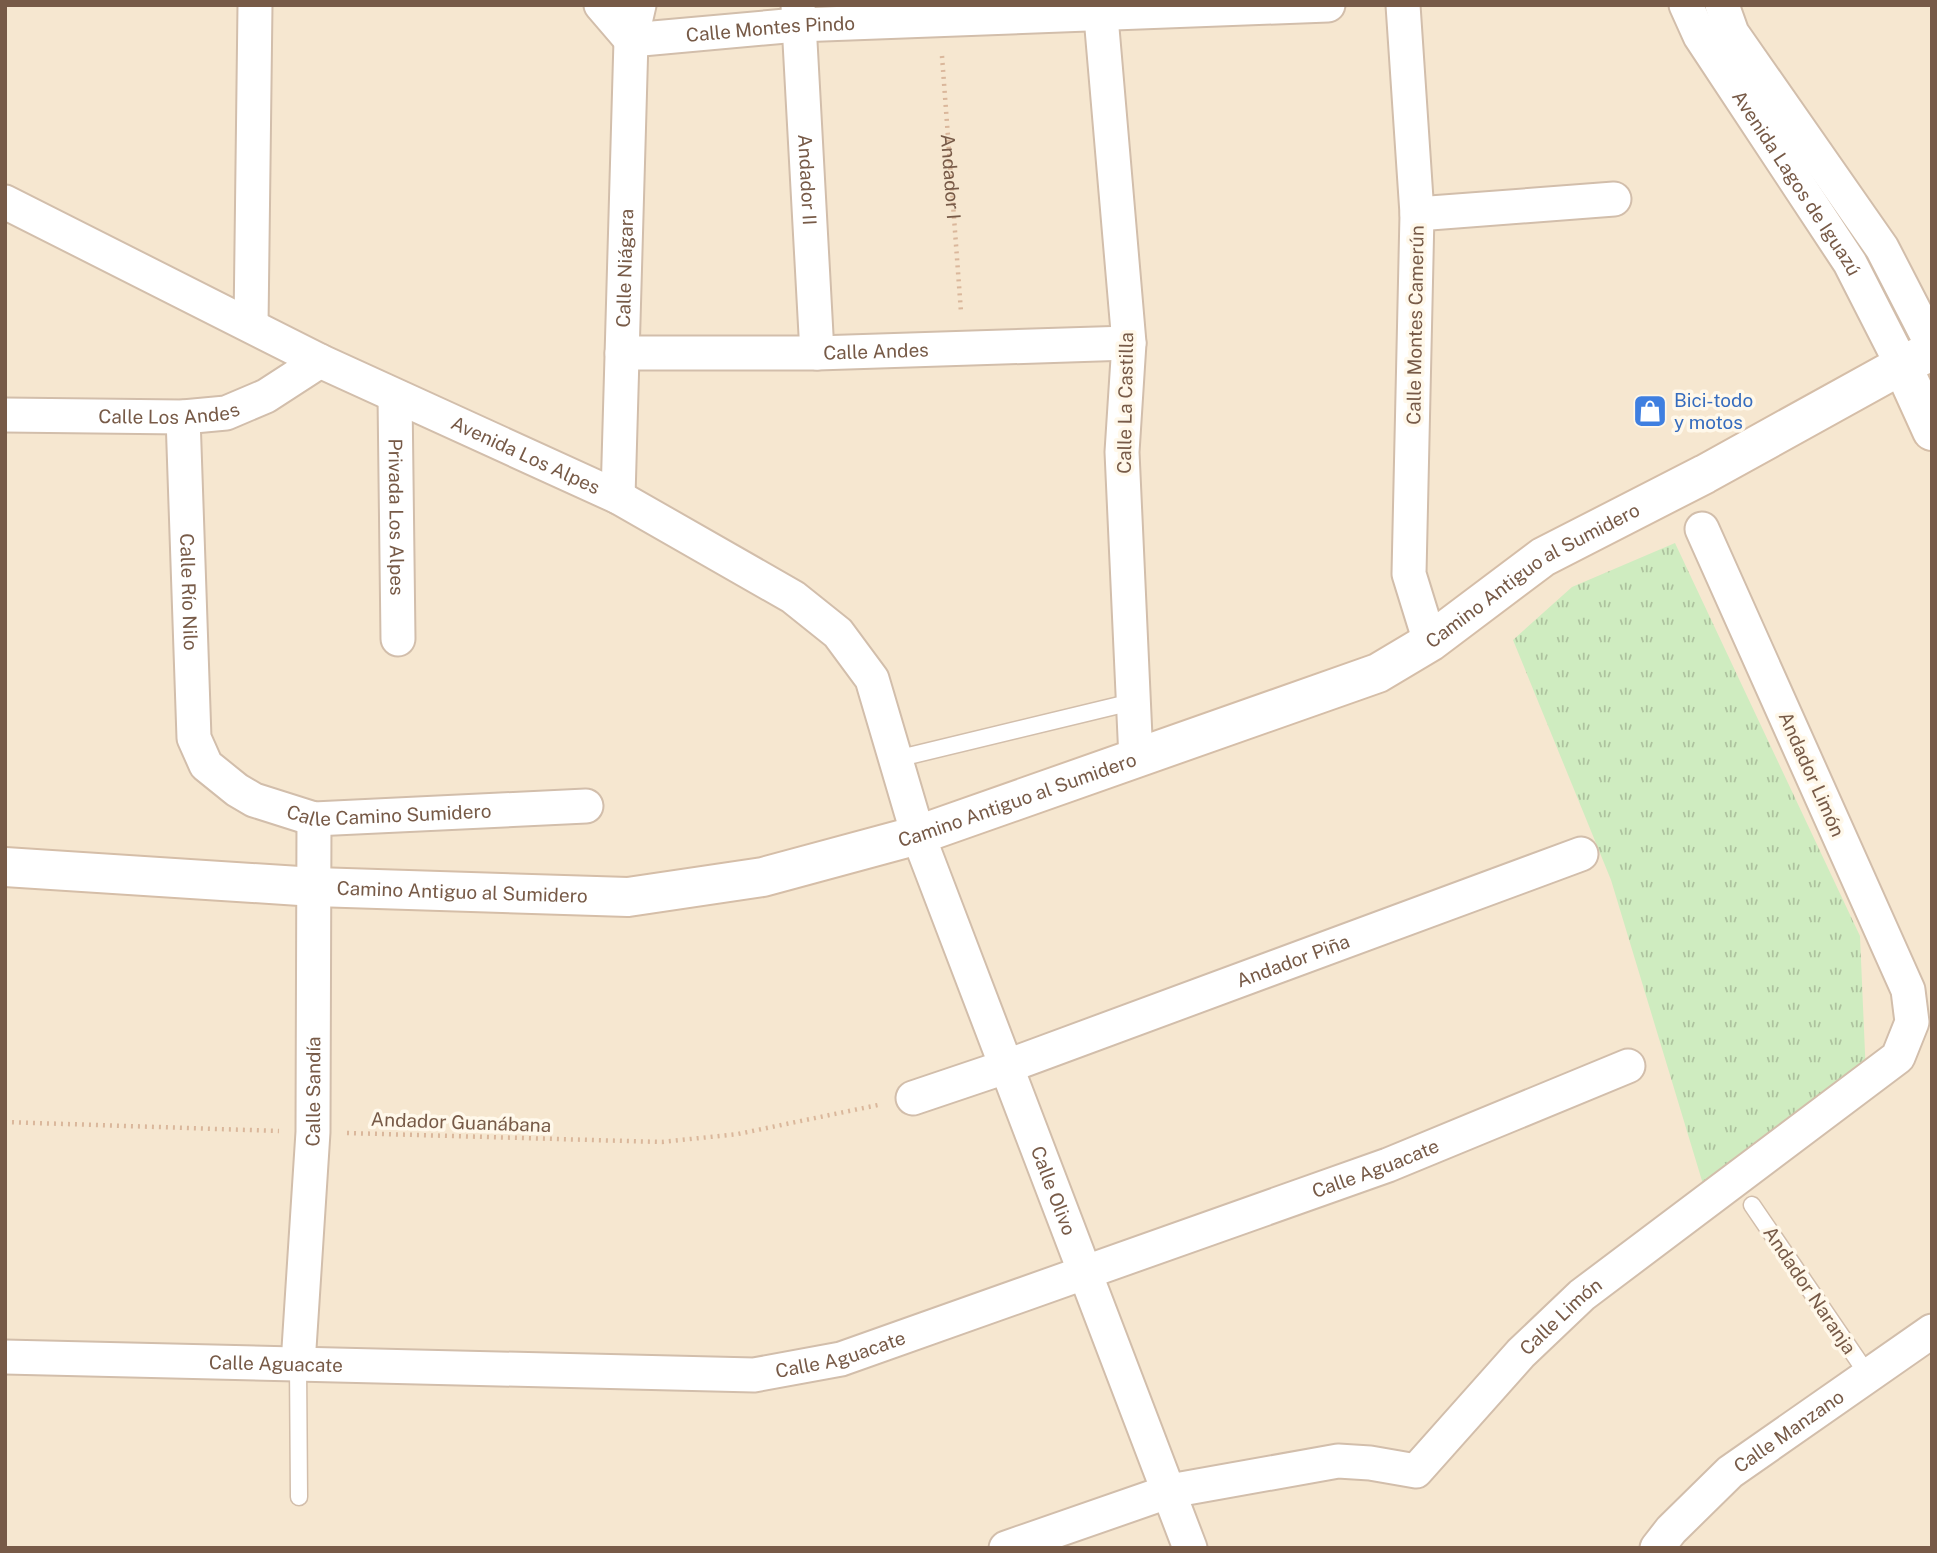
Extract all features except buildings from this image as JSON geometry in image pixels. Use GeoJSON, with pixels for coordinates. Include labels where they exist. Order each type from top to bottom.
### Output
{"type":"FeatureCollection","features":[{"type":"Feature","properties":{"kind":"main road"},"geometry":{"type":"LineString","coordinates":[[1922,354],[1932,431]]}},
{"type":"Feature","properties":{"kind":"main road","name":"Camino Antiguo al Sumidero"},"geometry":{"type":"LineString","coordinates":[[5,867],[315,887],[628,897],[763,877],[918,835],[1378,673],[1430,642],[1543,557],[1705,474],[1922,354]]}},
{"type":"Feature","properties":{"kind":"street"},"geometry":{"type":"LineString","coordinates":[[251,325],[255,5]]}},
{"type":"Feature","properties":{"kind":"street"},"geometry":{"type":"LineString","coordinates":[[601,5],[631,40]]}},
{"type":"Feature","properties":{"kind":"street","name":"Calle Niágara"},"geometry":{"type":"LineString","coordinates":[[618,497],[631,40],[639,5]]}},
{"type":"Feature","properties":{"kind":"street","name":"Calle Montes Pindo"},"geometry":{"type":"LineString","coordinates":[[631,40],[798,15],[1328,5]]}},
{"type":"Feature","properties":{"kind":"street","name":"Calle Montes Camerún"},"geometry":{"type":"LineString","coordinates":[[1403,5],[1417,214],[1409,574],[1430,642]]}},
{"type":"Feature","properties":{"kind":"street","name":"Avenida Lagos de Iguazú"},"geometry":{"type":"LineString","coordinates":[[1686,5],[1700,36],[1850,263],[1922,354]]}},
{"type":"Feature","properties":{"kind":"street","name":"Avenida Lagos de Iguazú"},"geometry":{"type":"LineString","coordinates":[[1722,5],[1731,33],[1882,248],[1922,354]]}},
{"type":"Feature","properties":{"kind":"street","name":"Calle La Castilla"},"geometry":{"type":"LineString","coordinates":[[1100,10],[1129,343],[1122,452],[1136,759]]}},
{"type":"Feature","properties":{"kind":"street","name":"Andador II"},"geometry":{"type":"LineString","coordinates":[[798,15],[817,353]]}},
{"type":"Feature","properties":{"kind":"street"},"geometry":{"type":"LineString","coordinates":[[1417,214],[1614,199]]}},
{"type":"Feature","properties":{"kind":"street","name":"Avenida Los Alpes"},"geometry":{"type":"LineString","coordinates":[[5,202],[320,361],[618,497],[793,597],[838,633],[872,679],[918,835]]}},
{"type":"Feature","properties":{"kind":"street","name":"Calle Andes"},"geometry":{"type":"LineString","coordinates":[[622,353],[817,353],[1129,343]]}},
{"type":"Feature","properties":{"kind":"street","name":"Calle Los Andes"},"geometry":{"type":"LineString","coordinates":[[5,415],[183,417],[226,413],[266,396],[320,361]]}},
{"type":"Feature","properties":{"kind":"street","name":"Privada Los Alpes"},"geometry":{"type":"LineString","coordinates":[[395,396],[398,639]]}},
{"type":"Feature","properties":{"kind":"street","name":"Calle Río Nilo"},"geometry":{"type":"LineString","coordinates":[[183,417],[194,738],[206,765]]}},
{"type":"Feature","properties":{"kind":"street","name":"Andador Limón"},"geometry":{"type":"LineString","coordinates":[[1702,529],[1908,990],[1912,1022]]}},
{"type":"Feature","properties":{"kind":"street","name":"Calle Camino Sumidero"},"geometry":{"type":"LineString","coordinates":[[206,765],[254,800],[314,819],[586,806]]}},
{"type":"Feature","properties":{"kind":"street","name":"Calle Sandía"},"geometry":{"type":"LineString","coordinates":[[298,1364],[313,1132],[314,819]]}},
{"type":"Feature","properties":{"kind":"street","name":"Calle Olivo"},"geometry":{"type":"LineString","coordinates":[[918,835],[1190,1548]]}},
{"type":"Feature","properties":{"kind":"street","name":"Andador Piña"},"geometry":{"type":"LineString","coordinates":[[913,1098],[1005,1067],[1581,854]]}},
{"type":"Feature","properties":{"kind":"street","name":"Calle Limón"},"geometry":{"type":"LineString","coordinates":[[1170,1491],[1338,1461],[1416,1471],[1521,1353],[1582,1295],[1898,1056],[1912,1022]]}},
{"type":"Feature","properties":{"kind":"street","name":"Calle Aguacate"},"geometry":{"type":"LineString","coordinates":[[5,1357],[754,1375],[841,1359],[1085,1273],[1388,1165],[1628,1066]]}},
{"type":"Feature","properties":{"kind":"street","name":"Calle Manzano"},"geometry":{"type":"LineString","coordinates":[[1657,1548],[1671,1530],[1730,1472],[1932,1331]]}},
{"type":"Feature","properties":{"kind":"street"},"geometry":{"type":"LineString","coordinates":[[1006,1548],[1170,1491]]}},
{"type":"Feature","properties":{"kind":"lane"},"geometry":{"type":"LineString","coordinates":[[897,759],[1132,702]]}},
{"type":"Feature","properties":{"kind":"lane","name":"Andador Naranja"},"geometry":{"type":"LineString","coordinates":[[1752,1205],[1868,1375]]}},
{"type":"Feature","properties":{"kind":"lane"},"geometry":{"type":"LineString","coordinates":[[298,1364],[299,1497]]}},
{"type":"Feature","properties":{"kind":"path","name":"Andador I"},"geometry":{"type":"LineString","coordinates":[[939,13],[964,348]]}},
{"type":"Feature","properties":{"kind":"path","name":"Andador Guanábana"},"geometry":{"type":"LineString","coordinates":[[5,1122],[662,1142],[737,1134],[913,1098]]}},
{"type":"Feature","properties":{"kind":"shaded area"},"geometry":{"type":"Polygon","coordinates":[[[5,5],[1932,5],[1932,1548],[5,1548],[5,5]]]}},
{"type":"Feature","properties":{"kind":"green space"},"geometry":{"type":"Polygon","coordinates":[[[1675,543],[1860,936],[1866,1076],[1706,1194],[1611,880],[1513,640],[1572,587],[1675,543]]]}},
{"type":"Feature","properties":{"kind":"place","name":"Bici-todo y motos"},"geometry":{"type":"Point","coordinates":[1650,411]}}]}
